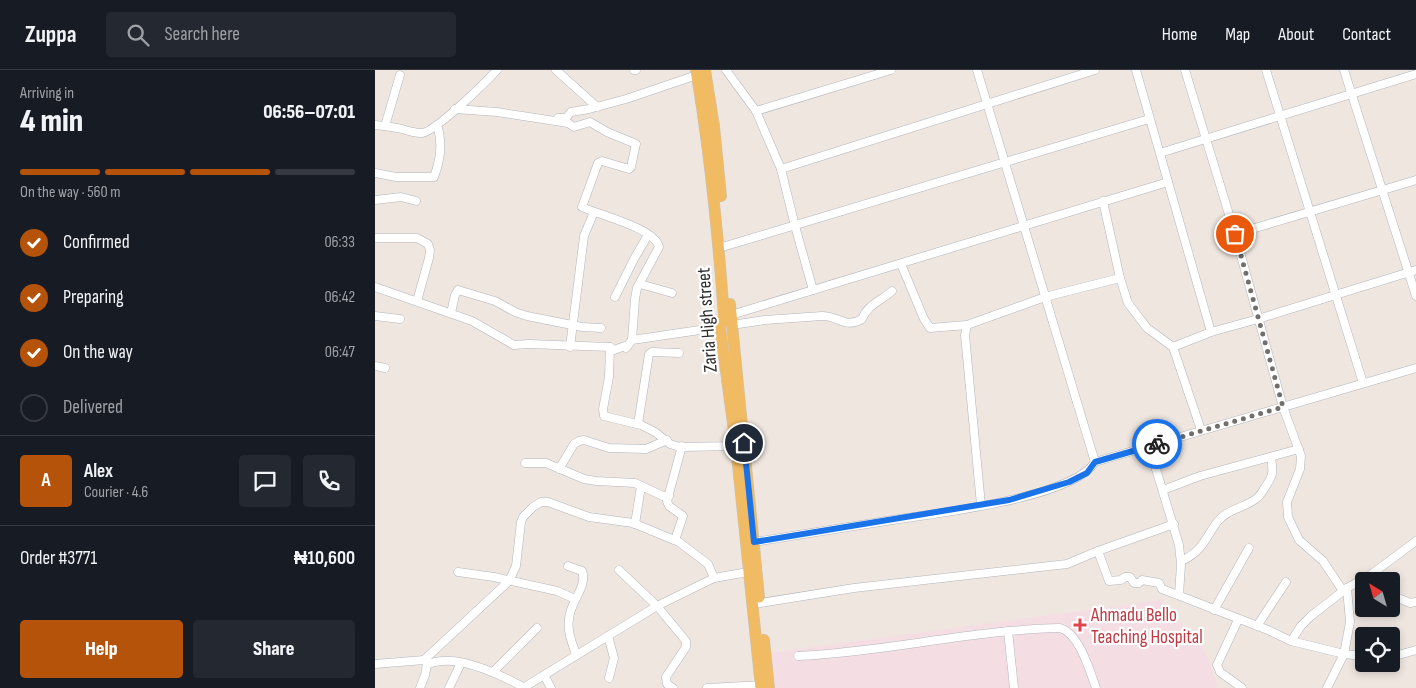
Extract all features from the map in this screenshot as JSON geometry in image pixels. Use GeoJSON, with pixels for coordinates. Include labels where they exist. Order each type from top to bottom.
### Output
{"type":"FeatureCollection","features":[{"type":"Feature","properties":{"kind":"main road","name":"Zaria High street"},"geometry":{"type":"LineString","coordinates":[[699,72],[714,126],[722,247],[724,316],[720,327],[736,446],[748,572],[764,686]]}},
{"type":"Feature","properties":{"kind":"main road","name":"Zaria High street"},"geometry":{"type":"LineString","coordinates":[[722,247],[732,320],[754,542],[764,686]]}},
{"type":"Feature","properties":{"kind":"street"},"geometry":{"type":"LineString","coordinates":[[375,125],[422,133],[437,125],[497,70]]}},
{"type":"Feature","properties":{"kind":"street"},"geometry":{"type":"LineString","coordinates":[[555,70],[597,107]]}},
{"type":"Feature","properties":{"kind":"street"},"geometry":{"type":"LineString","coordinates":[[727,70],[755,111],[781,169],[813,290]]}},
{"type":"Feature","properties":{"kind":"street"},"geometry":{"type":"LineString","coordinates":[[755,111],[891,70]]}},
{"type":"Feature","properties":{"kind":"street"},"geometry":{"type":"LineString","coordinates":[[977,70],[1095,462]]}},
{"type":"Feature","properties":{"kind":"street"},"geometry":{"type":"LineString","coordinates":[[781,169],[1095,70]]}},
{"type":"Feature","properties":{"kind":"street"},"geometry":{"type":"LineString","coordinates":[[1135,70],[1211,332]]}},
{"type":"Feature","properties":{"kind":"street"},"geometry":{"type":"LineString","coordinates":[[1185,70],[1235,234],[1283,407],[1299,449],[1301,462],[1287,502],[1288,517],[1299,540],[1323,562],[1345,589],[1350,622],[1344,654],[1327,688]]}},
{"type":"Feature","properties":{"kind":"street"},"geometry":{"type":"LineString","coordinates":[[1266,70],[1363,383]]}},
{"type":"Feature","properties":{"kind":"street"},"geometry":{"type":"LineString","coordinates":[[1344,70],[1382,190],[1412,271],[1416,296]]}},
{"type":"Feature","properties":{"kind":"street"},"geometry":{"type":"LineString","coordinates":[[541,118],[566,118],[571,112],[626,99],[699,72]]}},
{"type":"Feature","properties":{"kind":"street"},"geometry":{"type":"LineString","coordinates":[[1160,153],[1416,74]]}},
{"type":"Feature","properties":{"kind":"street"},"geometry":{"type":"LineString","coordinates":[[385,126],[400,75]]}},
{"type":"Feature","properties":{"kind":"street"},"geometry":{"type":"LineString","coordinates":[[375,287],[472,320],[514,345],[610,347],[614,350],[625,346],[626,348],[632,340],[635,299],[640,284],[659,248],[657,242],[624,222],[582,208],[598,163],[602,160],[629,169],[636,144],[607,132],[591,122],[574,127],[568,123],[541,118],[455,109]]}},
{"type":"Feature","properties":{"kind":"street"},"geometry":{"type":"LineString","coordinates":[[722,247],[1149,119]]}},
{"type":"Feature","properties":{"kind":"street"},"geometry":{"type":"LineString","coordinates":[[375,174],[404,177],[434,177],[442,142],[437,125]]}},
{"type":"Feature","properties":{"kind":"street"},"geometry":{"type":"LineString","coordinates":[[1235,234],[1416,180]]}},
{"type":"Feature","properties":{"kind":"street"},"geometry":{"type":"LineString","coordinates":[[732,320],[813,290],[1168,182]]}},
{"type":"Feature","properties":{"kind":"street"},"geometry":{"type":"LineString","coordinates":[[375,200],[401,197],[416,201]]}},
{"type":"Feature","properties":{"kind":"street"},"geometry":{"type":"LineString","coordinates":[[1103,201],[1120,278],[1128,303],[1147,328],[1173,347],[1201,430]]}},
{"type":"Feature","properties":{"kind":"street"},"geometry":{"type":"LineString","coordinates":[[570,347],[584,236],[594,212]]}},
{"type":"Feature","properties":{"kind":"street"},"geometry":{"type":"LineString","coordinates":[[615,297],[648,235]]}},
{"type":"Feature","properties":{"kind":"street"},"geometry":{"type":"LineString","coordinates":[[375,238],[417,238],[428,244],[430,250],[429,258],[417,301]]}},
{"type":"Feature","properties":{"kind":"street"},"geometry":{"type":"LineString","coordinates":[[901,264],[924,319],[930,328],[967,325],[1045,297],[1120,278]]}},
{"type":"Feature","properties":{"kind":"street"},"geometry":{"type":"LineString","coordinates":[[1173,347],[1211,332],[1412,271]]}},
{"type":"Feature","properties":{"kind":"street"},"geometry":{"type":"LineString","coordinates":[[640,284],[672,293]]}},
{"type":"Feature","properties":{"kind":"street"},"geometry":{"type":"LineString","coordinates":[[451,313],[458,290],[495,301],[515,312],[582,326],[601,328]]}},
{"type":"Feature","properties":{"kind":"street"},"geometry":{"type":"LineString","coordinates":[[732,320],[826,316],[843,323],[856,322],[862,319],[866,310],[874,303],[883,299],[892,291]]}},
{"type":"Feature","properties":{"kind":"street"},"geometry":{"type":"LineString","coordinates":[[375,316],[400,319]]}},
{"type":"Feature","properties":{"kind":"street"},"geometry":{"type":"LineString","coordinates":[[967,325],[965,335],[981,505]]}},
{"type":"Feature","properties":{"kind":"street"},"geometry":{"type":"LineString","coordinates":[[632,340],[720,327]]}},
{"type":"Feature","properties":{"kind":"street"},"geometry":{"type":"LineString","coordinates":[[610,347],[609,377],[603,410],[604,416],[638,424],[667,440],[670,444],[680,447],[736,446]]}},
{"type":"Feature","properties":{"kind":"street"},"geometry":{"type":"LineString","coordinates":[[638,424],[649,354],[651,352],[679,353]]}},
{"type":"Feature","properties":{"kind":"street"},"geometry":{"type":"LineString","coordinates":[[375,366],[385,368]]}},
{"type":"Feature","properties":{"kind":"street"},"geometry":{"type":"LineString","coordinates":[[754,542],[1009,500],[1053,488],[1087,473],[1095,462],[1416,368]]}},
{"type":"Feature","properties":{"kind":"street"},"geometry":{"type":"LineString","coordinates":[[559,469],[574,444],[579,441],[584,440],[609,448],[646,449],[667,440]]}},
{"type":"Feature","properties":{"kind":"street"},"geometry":{"type":"LineString","coordinates":[[675,540],[683,516],[667,503],[681,446]]}},
{"type":"Feature","properties":{"kind":"street"},"geometry":{"type":"LineString","coordinates":[[1149,446],[1179,545],[1181,561],[1179,595]]}},
{"type":"Feature","properties":{"kind":"street"},"geometry":{"type":"LineString","coordinates":[[1163,490],[1200,476],[1299,449]]}},
{"type":"Feature","properties":{"kind":"street"},"geometry":{"type":"LineString","coordinates":[[1181,561],[1196,553],[1218,521],[1233,510],[1257,498],[1272,478],[1271,457]]}},
{"type":"Feature","properties":{"kind":"street"},"geometry":{"type":"LineString","coordinates":[[525,463],[546,463],[584,479],[635,483],[663,496],[669,496]]}},
{"type":"Feature","properties":{"kind":"street"},"geometry":{"type":"LineString","coordinates":[[635,524],[641,486]]}},
{"type":"Feature","properties":{"kind":"street"},"geometry":{"type":"LineString","coordinates":[[419,688],[425,675],[425,662],[509,581],[516,566],[521,522],[527,512],[541,502],[549,502],[589,516],[635,524],[675,540],[683,544],[707,564],[714,578]]}},
{"type":"Feature","properties":{"kind":"street"},"geometry":{"type":"LineString","coordinates":[[759,603],[854,588],[1067,564],[1098,550],[1174,524]]}},
{"type":"Feature","properties":{"kind":"street"},"geometry":{"type":"LineString","coordinates":[[1380,572],[1416,540]]}},
{"type":"Feature","properties":{"kind":"street"},"geometry":{"type":"LineString","coordinates":[[1214,610],[1249,548]]}},
{"type":"Feature","properties":{"kind":"street"},"geometry":{"type":"LineString","coordinates":[[1098,550],[1109,581],[1129,577],[1134,583],[1139,583],[1142,580],[1156,582],[1159,583],[1161,589],[1291,641],[1355,655]]}},
{"type":"Feature","properties":{"kind":"street"},"geometry":{"type":"LineString","coordinates":[[568,566],[582,571],[584,576],[582,587],[570,609],[569,630],[576,654]]}},
{"type":"Feature","properties":{"kind":"street"},"geometry":{"type":"LineString","coordinates":[[619,570],[657,606],[686,641],[666,677],[668,687]]}},
{"type":"Feature","properties":{"kind":"street"},"geometry":{"type":"LineString","coordinates":[[458,572],[557,591],[575,599]]}},
{"type":"Feature","properties":{"kind":"street"},"geometry":{"type":"LineString","coordinates":[[375,664],[444,660],[493,672],[523,688],[657,606],[714,578],[748,572]]}},
{"type":"Feature","properties":{"kind":"street"},"geometry":{"type":"LineString","coordinates":[[1257,626],[1286,582]]}},
{"type":"Feature","properties":{"kind":"street"},"geometry":{"type":"LineString","coordinates":[[1291,641],[1301,626],[1311,616],[1345,589],[1355,585]]}},
{"type":"Feature","properties":{"kind":"street"},"geometry":{"type":"LineString","coordinates":[[1400,599],[1410,603],[1416,602]]}},
{"type":"Feature","properties":{"kind":"street"},"geometry":{"type":"LineString","coordinates":[[1238,620],[1217,665],[1220,672],[1242,688]]}},
{"type":"Feature","properties":{"kind":"street"},"geometry":{"type":"LineString","coordinates":[[493,672],[537,628]]}},
{"type":"Feature","properties":{"kind":"street"},"geometry":{"type":"LineString","coordinates":[[798,656],[970,640],[1008,631],[1060,628],[1069,632],[1082,653],[1096,688]]}},
{"type":"Feature","properties":{"kind":"street"},"geometry":{"type":"LineString","coordinates":[[1008,631],[1015,688]]}},
{"type":"Feature","properties":{"kind":"street"},"geometry":{"type":"LineString","coordinates":[[608,636],[614,658],[609,678]]}},
{"type":"Feature","properties":{"kind":"street"},"geometry":{"type":"LineString","coordinates":[[1400,654],[1416,650]]}},
{"type":"Feature","properties":{"kind":"street"},"geometry":{"type":"LineString","coordinates":[[449,688],[461,663]]}},
{"type":"Feature","properties":{"kind":"street"},"geometry":{"type":"LineString","coordinates":[[543,675],[551,688]]}},
{"type":"Feature","properties":{"kind":"street"},"geometry":{"type":"LineString","coordinates":[[707,688],[764,686]]}},
{"type":"Feature","properties":{"kind":"shaded area","name":"Ahmadu Bello Teaching Hospital"},"geometry":{"type":"Polygon","coordinates":[[[1161,600],[1204,649],[1219,688],[773,688],[768,653],[1161,600]]]}},
{"type":"Feature","properties":{"kind":"way so far"},"geometry":{"type":"LineString","coordinates":[[1157,444],[1283,407],[1235,234]]}},
{"type":"Feature","properties":{"kind":"place","name":"Ahmadu Bello Teaching Hospital"},"geometry":{"type":"Point","coordinates":[1080,625]}},
{"type":"Feature","properties":{"kind":"route"},"geometry":{"type":"LineString","coordinates":[[744,443],[754,542],[1009,500],[1069,482],[1087,473],[1095,462],[1157,444]]}}]}
